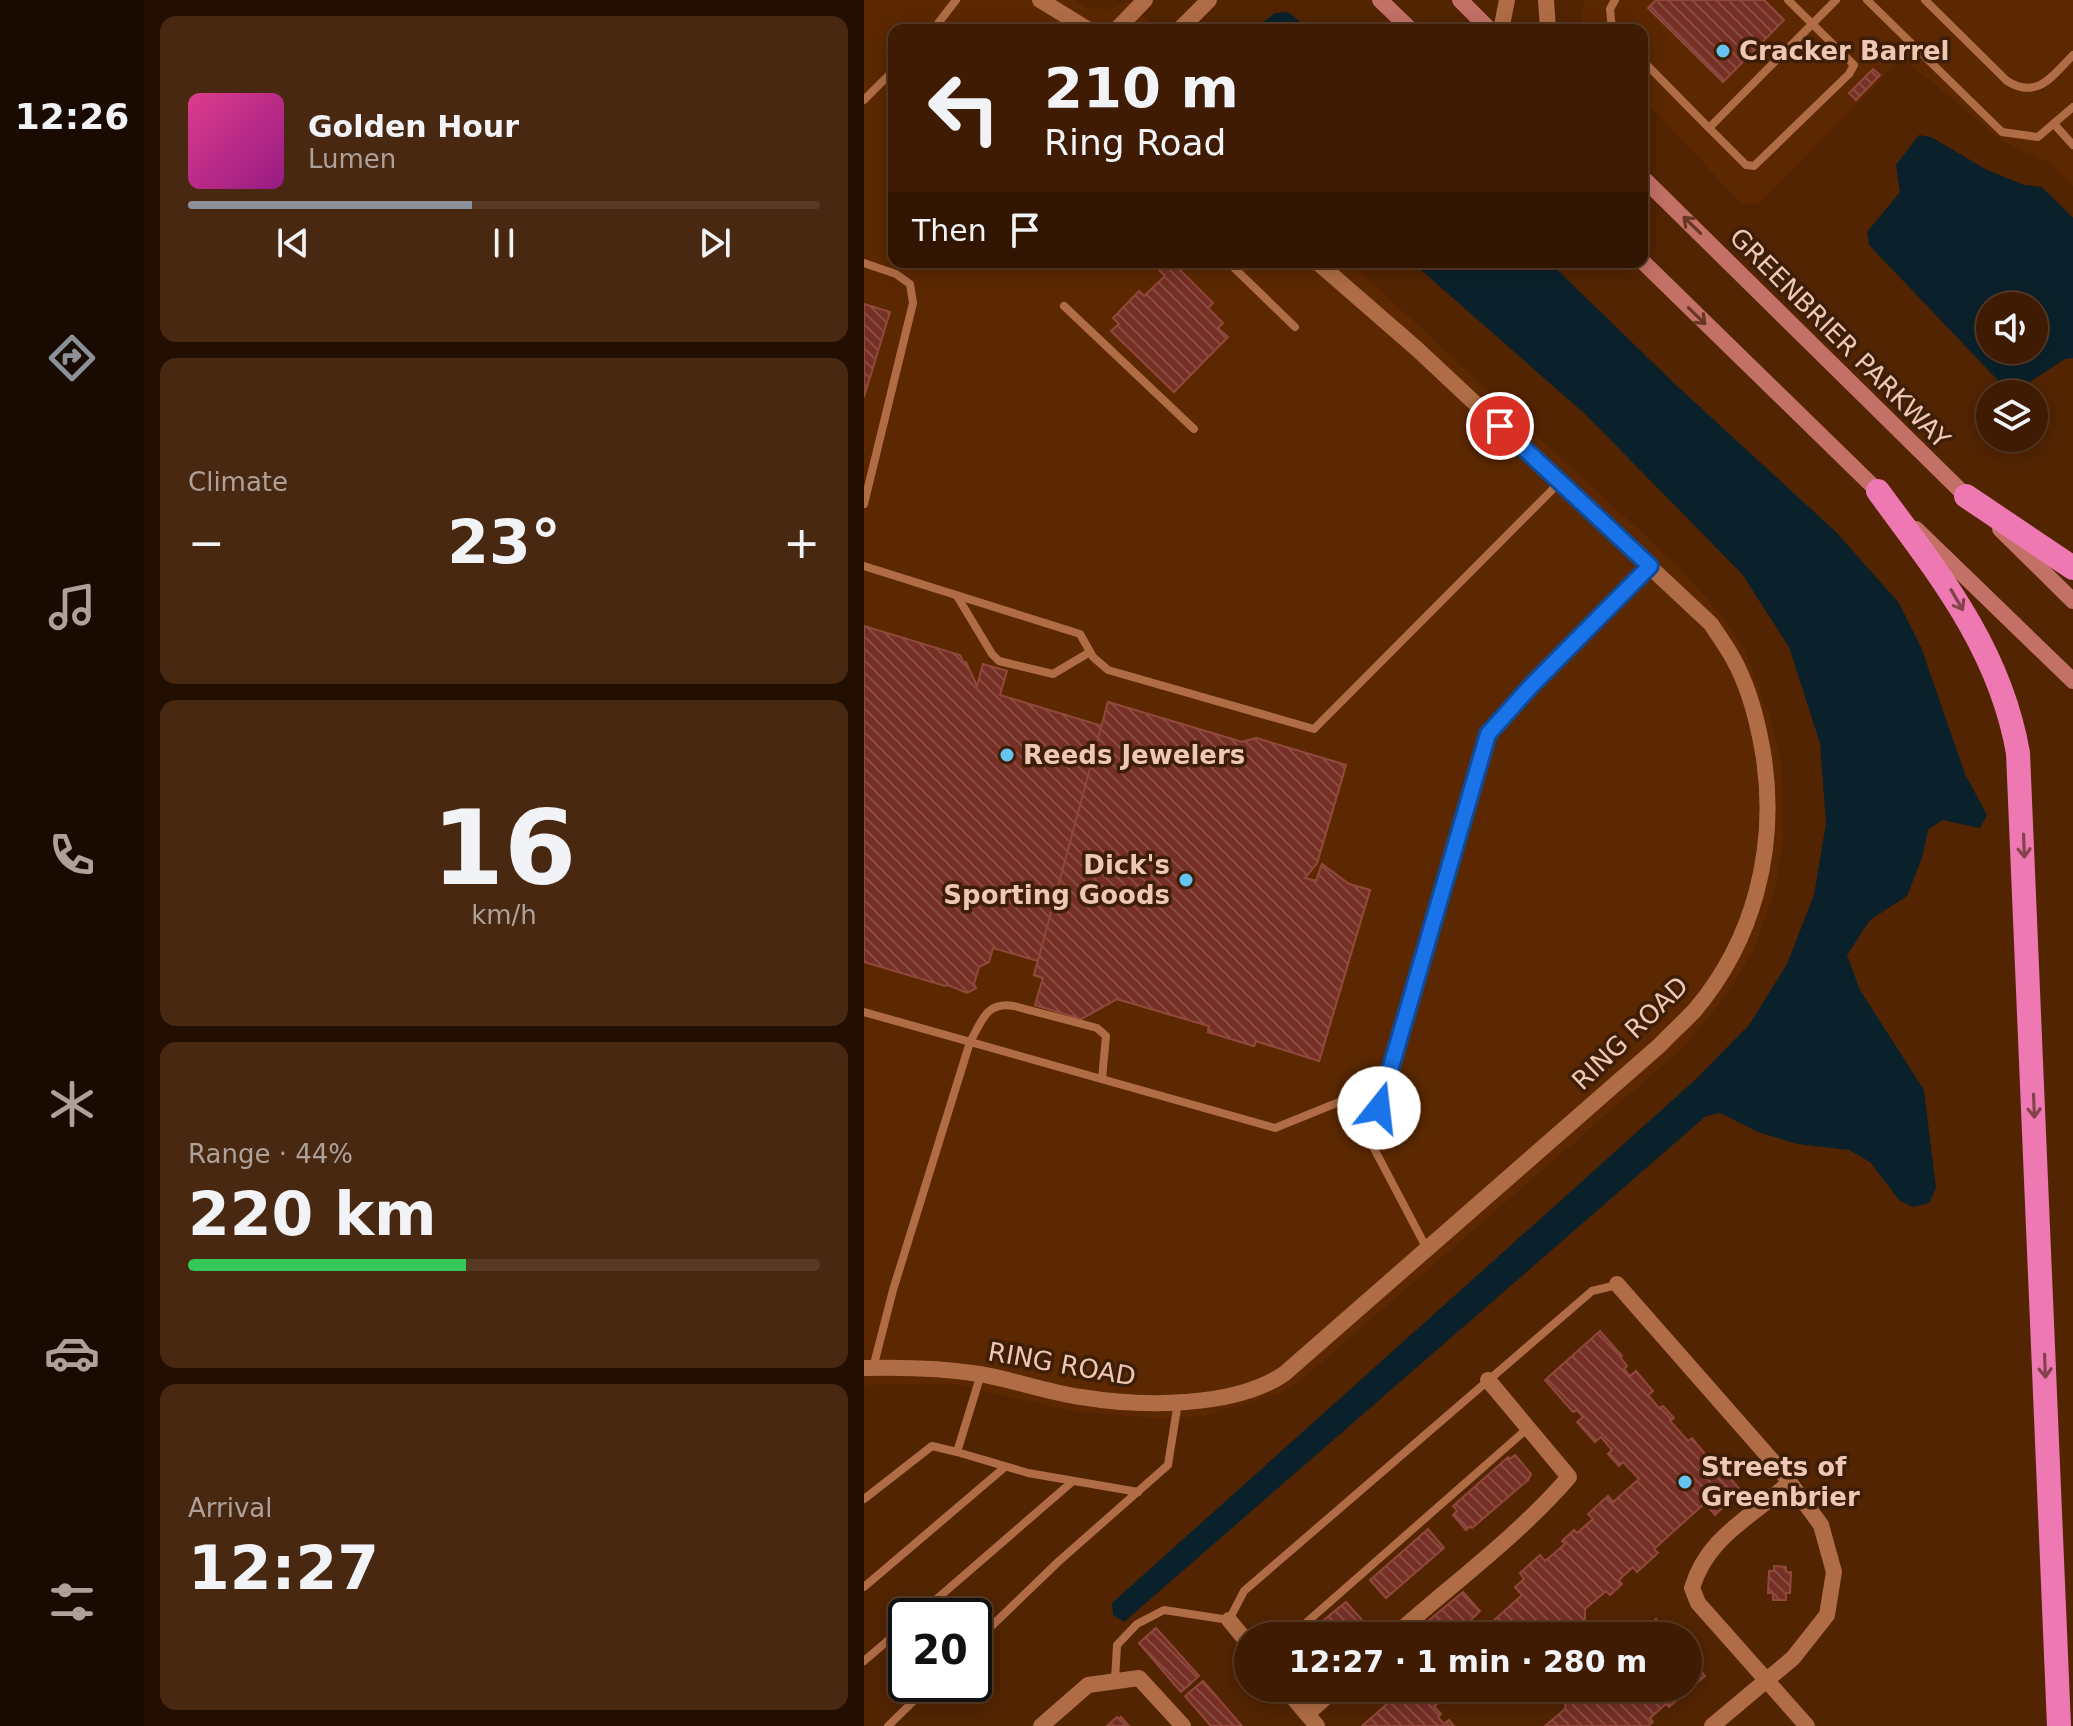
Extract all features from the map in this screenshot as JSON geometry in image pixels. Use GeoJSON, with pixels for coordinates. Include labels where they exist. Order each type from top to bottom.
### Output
{"type":"FeatureCollection","features":[{"type":"Feature","properties":{"kind":"highway"},"geometry":{"type":"LineString","coordinates":[[1878,491],[1952,591],[1993,665],[2007,703],[2018,753],[2059,1726]]}},
{"type":"Feature","properties":{"kind":"highway"},"geometry":{"type":"LineString","coordinates":[[1966,496],[2073,568]]}},
{"type":"Feature","properties":{"kind":"main road"},"geometry":{"type":"LineString","coordinates":[[1380,0],[1405,24]]}},
{"type":"Feature","properties":{"kind":"main road"},"geometry":{"type":"LineString","coordinates":[[1460,0],[1484,24]]}},
{"type":"Feature","properties":{"kind":"main road","name":"GREENBRIER PARKWAY"},"geometry":{"type":"LineString","coordinates":[[1648,183],[2073,601]]}},
{"type":"Feature","properties":{"kind":"main road"},"geometry":{"type":"LineString","coordinates":[[1648,267],[2073,681]]}},
{"type":"Feature","properties":{"kind":"street"},"geometry":{"type":"LineString","coordinates":[[1040,0],[1079,24]]}},
{"type":"Feature","properties":{"kind":"street"},"geometry":{"type":"LineString","coordinates":[[1122,24],[1145,0]]}},
{"type":"Feature","properties":{"kind":"street"},"geometry":{"type":"LineString","coordinates":[[1185,24],[1209,0]]}},
{"type":"Feature","properties":{"kind":"street"},"geometry":{"type":"LineString","coordinates":[[1502,24],[1507,0]]}},
{"type":"Feature","properties":{"kind":"street"},"geometry":{"type":"LineString","coordinates":[[1546,0],[1548,24]]}},
{"type":"Feature","properties":{"kind":"street","name":"RING ROAD"},"geometry":{"type":"LineString","coordinates":[[868,1368],[951,1370],[981,1374],[1103,1400],[1178,1401],[1247,1392],[1273,1382],[1660,1045],[1695,1010],[1729,958],[1755,901],[1763,864],[1768,808],[1762,745],[1752,704],[1737,665],[1711,624],[1417,349],[1324,268]]}},
{"type":"Feature","properties":{"kind":"street"},"geometry":{"type":"LineString","coordinates":[[1617,1284],[1790,1482],[1821,1525],[1834,1572],[1827,1615],[1793,1658],[1712,1726]]}},
{"type":"Feature","properties":{"kind":"street"},"geometry":{"type":"LineString","coordinates":[[1410,1622],[1555,1494],[1569,1477],[1488,1380]]}},
{"type":"Feature","properties":{"kind":"street"},"geometry":{"type":"LineString","coordinates":[[1790,1482],[1719,1539],[1702,1560],[1692,1588],[1698,1603],[1807,1726]]}},
{"type":"Feature","properties":{"kind":"street"},"geometry":{"type":"LineString","coordinates":[[1229,1620],[1234,1626]]}},
{"type":"Feature","properties":{"kind":"street"},"geometry":{"type":"LineString","coordinates":[[1041,1726],[1088,1685],[1139,1678],[1183,1726]]}},
{"type":"Feature","properties":{"kind":"street"},"geometry":{"type":"LineString","coordinates":[[1297,1702],[1312,1720],[1326,1702]]}},
{"type":"Feature","properties":{"kind":"lane"},"geometry":{"type":"LineString","coordinates":[[938,24],[956,0]]}},
{"type":"Feature","properties":{"kind":"lane"},"geometry":{"type":"LineString","coordinates":[[1611,24],[1610,9],[1615,0]]}},
{"type":"Feature","properties":{"kind":"lane"},"geometry":{"type":"LineString","coordinates":[[1648,66],[1746,165],[1754,166],[1849,74],[1854,65],[1788,0]]}},
{"type":"Feature","properties":{"kind":"lane"},"geometry":{"type":"LineString","coordinates":[[1709,128],[1836,0]]}},
{"type":"Feature","properties":{"kind":"lane"},"geometry":{"type":"LineString","coordinates":[[1867,0],[2002,132],[2038,137],[2073,107]]}},
{"type":"Feature","properties":{"kind":"lane"},"geometry":{"type":"LineString","coordinates":[[1925,0],[2007,81],[2020,89],[2033,89],[2047,81],[2073,55]]}},
{"type":"Feature","properties":{"kind":"lane"},"geometry":{"type":"LineString","coordinates":[[864,100],[888,76]]}},
{"type":"Feature","properties":{"kind":"lane"},"geometry":{"type":"LineString","coordinates":[[2054,124],[2073,145]]}},
{"type":"Feature","properties":{"kind":"lane"},"geometry":{"type":"LineString","coordinates":[[864,263],[896,274],[910,284],[913,303],[864,504]]}},
{"type":"Feature","properties":{"kind":"lane"},"geometry":{"type":"LineString","coordinates":[[1234,268],[1295,327]]}},
{"type":"Feature","properties":{"kind":"lane"},"geometry":{"type":"LineString","coordinates":[[1064,306],[1194,429]]}},
{"type":"Feature","properties":{"kind":"lane"},"geometry":{"type":"LineString","coordinates":[[864,566],[1080,634],[1090,652],[1108,670],[1314,729],[1559,482]]}},
{"type":"Feature","properties":{"kind":"lane"},"geometry":{"type":"LineString","coordinates":[[1427,1249],[1369,1139],[1488,734],[1650,566]]}},
{"type":"Feature","properties":{"kind":"lane"},"geometry":{"type":"LineString","coordinates":[[956,595],[999,661],[1053,674],[1090,652]]}},
{"type":"Feature","properties":{"kind":"lane"},"geometry":{"type":"LineString","coordinates":[[868,1368],[970,1042],[988,1010],[1001,1004],[1097,1028],[1106,1036],[1102,1079]]}},
{"type":"Feature","properties":{"kind":"lane"},"geometry":{"type":"LineString","coordinates":[[864,1012],[1275,1128],[1386,1083]]}},
{"type":"Feature","properties":{"kind":"lane"},"geometry":{"type":"LineString","coordinates":[[1115,1681],[1117,1645],[1137,1624],[1164,1610],[1229,1620],[1244,1591],[1592,1291],[1617,1284]]}},
{"type":"Feature","properties":{"kind":"lane"},"geometry":{"type":"LineString","coordinates":[[957,1452],[981,1374]]}},
{"type":"Feature","properties":{"kind":"lane"},"geometry":{"type":"LineString","coordinates":[[992,1626],[1058,1562],[1168,1465],[1178,1401]]}},
{"type":"Feature","properties":{"kind":"lane"},"geometry":{"type":"LineString","coordinates":[[1307,1622],[1528,1428]]}},
{"type":"Feature","properties":{"kind":"lane"},"geometry":{"type":"LineString","coordinates":[[864,1499],[932,1446],[1005,1467],[1138,1492]]}},
{"type":"Feature","properties":{"kind":"lane"},"geometry":{"type":"LineString","coordinates":[[864,1587],[1005,1467]]}},
{"type":"Feature","properties":{"kind":"lane"},"geometry":{"type":"LineString","coordinates":[[938,1598],[1073,1481]]}},
{"type":"Feature","properties":{"kind":"lane"},"geometry":{"type":"LineString","coordinates":[[864,1661],[888,1640]]}},
{"type":"Feature","properties":{"kind":"lane"},"geometry":{"type":"LineString","coordinates":[[888,1726],[913,1702]]}},
{"type":"Feature","properties":{"kind":"shaded area"},"geometry":{"type":"Polygon","coordinates":[[[864,0],[1075,0],[1088,8],[1111,9],[1128,1],[1153,24],[888,24],[888,268],[1356,268],[1681,569],[1724,618],[1745,651],[1771,721],[1781,761],[1783,840],[1774,893],[1754,949],[1727,994],[1685,1046],[1298,1383],[1279,1393],[1204,1416],[1164,1419],[1071,1411],[954,1384],[864,1385],[864,0]]]}},
{"type":"Feature","properties":{"kind":"shaded area"},"geometry":{"type":"Polygon","coordinates":[[[1586,0],[2073,0],[2073,187],[2050,163],[2004,142],[1902,58],[1760,203],[1742,204],[1648,104],[1648,24],[1581,24],[1581,12],[1586,0]]]}},
{"type":"Feature","properties":{"kind":"water"},"geometry":{"type":"Polygon","coordinates":[[[1288,12],[1303,24],[1261,24],[1275,13],[1288,12]]]}},
{"type":"Feature","properties":{"kind":"water"},"geometry":{"type":"Polygon","coordinates":[[[1919,135],[1931,137],[1987,170],[2024,185],[2042,187],[2073,218],[2073,358],[2065,359],[2033,380],[1998,380],[1982,364],[2048,364],[2048,292],[1976,292],[1976,357],[1869,245],[1867,232],[1900,192],[1896,165],[1919,135]]]}},
{"type":"Feature","properties":{"kind":"water"},"geometry":{"type":"Polygon","coordinates":[[[1419,268],[1555,268],[1677,386],[1836,532],[1899,603],[1921,647],[1965,774],[1987,815],[1980,828],[1942,820],[1928,830],[1922,858],[1907,896],[1870,920],[1847,955],[1860,990],[1924,1090],[1936,1188],[1929,1203],[1913,1207],[1899,1200],[1870,1162],[1849,1150],[1797,1144],[1758,1132],[1720,1113],[1706,1116],[1124,1622],[1113,1615],[1112,1603],[1695,1080],[1749,1025],[1787,964],[1814,895],[1826,823],[1820,743],[1789,647],[1742,574],[1586,415],[1419,268]]]}},
{"type":"Feature","properties":{"kind":"building","name":"Cracker Barrel"},"geometry":{"type":"Polygon","coordinates":[[[1656,0],[1764,0],[1784,20],[1723,82],[1648,8],[1656,0]]]}},
{"type":"Feature","properties":{"kind":"building"},"geometry":{"type":"Polygon","coordinates":[[[1873,69],[1880,75],[1856,100],[1849,93],[1873,69]]]}},
{"type":"Feature","properties":{"kind":"building"},"geometry":{"type":"Polygon","coordinates":[[[1157,268],[1178,268],[1213,303],[1208,308],[1223,323],[1218,328],[1228,337],[1174,392],[1111,331],[1119,324],[1113,318],[1139,291],[1144,296],[1165,276],[1157,268]]]}},
{"type":"Feature","properties":{"kind":"building"},"geometry":{"type":"Polygon","coordinates":[[[864,304],[890,312],[864,397],[864,304]]]}},
{"type":"Feature","properties":{"kind":"building"},"geometry":{"type":"Polygon","coordinates":[[[864,626],[960,655],[977,686],[983,664],[1007,671],[1000,695],[1102,726],[1108,702],[1242,742],[1256,738],[1346,765],[1317,863],[1305,878],[1316,881],[1322,864],[1349,884],[1370,890],[1319,1061],[1256,1041],[1254,1046],[1208,1032],[1209,1026],[1117,999],[1081,1019],[1035,1005],[1043,978],[1034,975],[1038,961],[993,948],[989,962],[979,967],[974,984],[976,988],[967,993],[864,962],[864,626]]]}},
{"type":"Feature","properties":{"kind":"building","name":"Dick's Sporting Goods"},"geometry":{"type":"Polygon","coordinates":[[[1108,702],[1242,742],[1256,738],[1346,765],[1317,863],[1305,878],[1316,881],[1322,864],[1349,884],[1370,890],[1319,1061],[1256,1041],[1254,1046],[1208,1032],[1209,1026],[1117,999],[1081,1019],[1035,1005],[1043,978],[1034,975],[1108,702]]]}},
{"type":"Feature","properties":{"kind":"building","name":"Streets of Greenbrier"},"geometry":{"type":"Polygon","coordinates":[[[1600,1331],[1622,1356],[1627,1366],[1624,1369],[1630,1376],[1636,1371],[1653,1391],[1648,1395],[1659,1408],[1663,1406],[1674,1418],[1670,1421],[1688,1441],[1692,1438],[1706,1455],[1707,1463],[1711,1460],[1720,1466],[1741,1491],[1715,1515],[1705,1503],[1654,1549],[1658,1553],[1637,1572],[1633,1567],[1619,1580],[1622,1584],[1610,1595],[1606,1591],[1585,1609],[1586,1622],[1494,1622],[1522,1595],[1515,1587],[1524,1579],[1520,1573],[1540,1555],[1545,1561],[1565,1544],[1562,1541],[1574,1530],[1577,1533],[1593,1519],[1588,1514],[1608,1496],[1613,1502],[1639,1479],[1623,1462],[1619,1466],[1608,1454],[1612,1450],[1601,1437],[1595,1442],[1577,1422],[1583,1417],[1577,1410],[1573,1412],[1545,1380],[1600,1331]]]}},
{"type":"Feature","properties":{"kind":"building"},"geometry":{"type":"Polygon","coordinates":[[[1515,1455],[1531,1474],[1528,1480],[1466,1530],[1453,1515],[1457,1511],[1453,1506],[1508,1457],[1510,1459],[1515,1455]]]}},
{"type":"Feature","properties":{"kind":"building"},"geometry":{"type":"Polygon","coordinates":[[[1428,1529],[1444,1548],[1386,1598],[1370,1580],[1428,1529]]]}},
{"type":"Feature","properties":{"kind":"building"},"geometry":{"type":"Polygon","coordinates":[[[1774,1566],[1786,1567],[1786,1572],[1791,1572],[1790,1593],[1786,1593],[1786,1600],[1773,1600],[1773,1593],[1768,1593],[1769,1571],[1774,1571],[1774,1566]]]}},
{"type":"Feature","properties":{"kind":"building"},"geometry":{"type":"Polygon","coordinates":[[[1463,1592],[1480,1611],[1469,1622],[1427,1622],[1463,1592]]]}},
{"type":"Feature","properties":{"kind":"building"},"geometry":{"type":"Polygon","coordinates":[[[1346,1602],[1363,1621],[1362,1622],[1321,1622],[1346,1602]]]}},
{"type":"Feature","properties":{"kind":"building"},"geometry":{"type":"Polygon","coordinates":[[[1156,1628],[1199,1676],[1181,1692],[1139,1643],[1156,1628]]]}},
{"type":"Feature","properties":{"kind":"building"},"geometry":{"type":"Polygon","coordinates":[[[1203,1681],[1242,1726],[1211,1726],[1185,1696],[1203,1681]]]}},
{"type":"Feature","properties":{"kind":"building"},"geometry":{"type":"Polygon","coordinates":[[[1389,1702],[1435,1702],[1434,1706],[1441,1714],[1438,1717],[1444,1724],[1449,1720],[1454,1726],[1362,1726],[1389,1702]]]}},
{"type":"Feature","properties":{"kind":"building"},"geometry":{"type":"Polygon","coordinates":[[[1566,1702],[1675,1702],[1669,1707],[1666,1704],[1650,1718],[1653,1722],[1648,1726],[1545,1726],[1565,1709],[1566,1702]]]}},
{"type":"Feature","properties":{"kind":"building"},"geometry":{"type":"Polygon","coordinates":[[[1121,1717],[1129,1726],[1107,1726],[1121,1717]]]}},
{"type":"Feature","properties":{"kind":"place","name":"Cracker Barrel"},"geometry":{"type":"Point","coordinates":[1723,51]}},
{"type":"Feature","properties":{"kind":"place","name":"Reeds Jewelers"},"geometry":{"type":"Point","coordinates":[1007,755]}},
{"type":"Feature","properties":{"kind":"place","name":"Dick's Sporting Goods"},"geometry":{"type":"Point","coordinates":[1186,880]}},
{"type":"Feature","properties":{"kind":"place","name":"Streets of Greenbrier"},"geometry":{"type":"Point","coordinates":[1685,1482]}},
{"type":"Feature","properties":{"kind":"route"},"geometry":{"type":"LineString","coordinates":[[1379,1108],[1488,734],[1650,566],[1500,426]]}}]}
